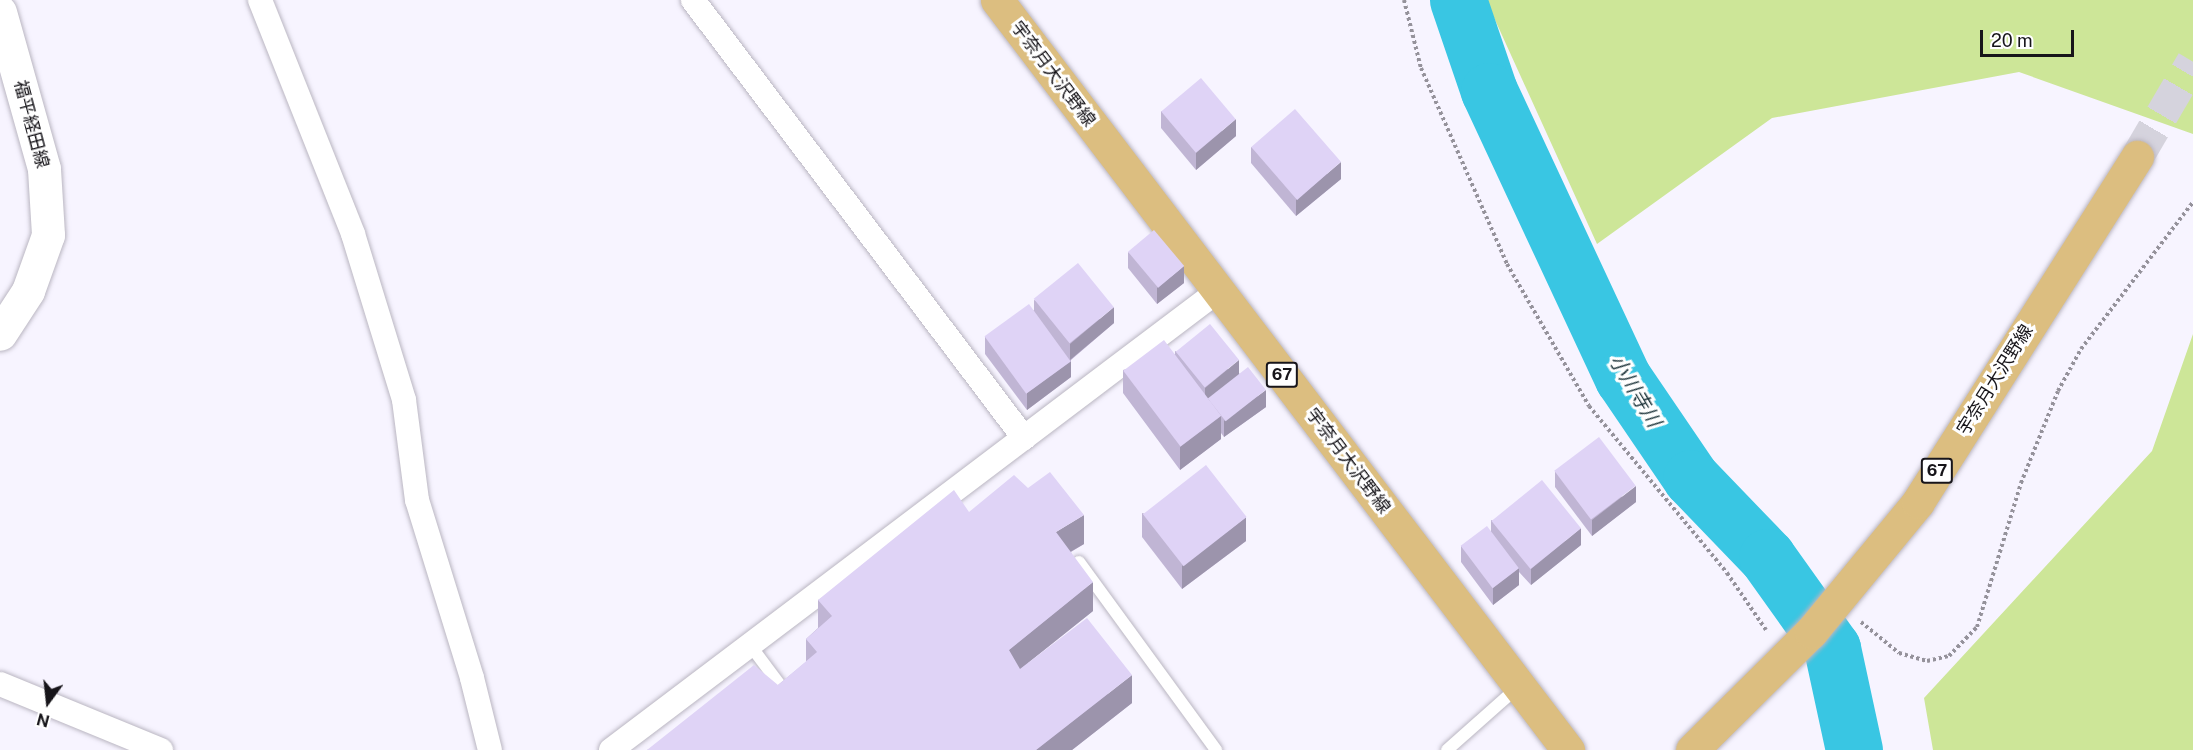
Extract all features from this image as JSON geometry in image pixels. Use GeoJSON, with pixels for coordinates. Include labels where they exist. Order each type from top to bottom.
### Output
{"type":"FeatureCollection","features":[{"type":"Feature","properties":{"kind":"main road","name":"宇奈月大沢野線"},"geometry":{"type":"LineString","coordinates":[[997,0],[1568,750]]}},
{"type":"Feature","properties":{"kind":"main road","name":"福平経田線"},"geometry":{"type":"LineString","coordinates":[[0,12],[44,169],[48,235],[28,291],[3,324]]}},
{"type":"Feature","properties":{"kind":"main road","name":"宇奈月大沢野線"},"geometry":{"type":"LineString","coordinates":[[1692,750],[1785,658],[1918,502],[2137,157]]}},
{"type":"Feature","properties":{"kind":"street"},"geometry":{"type":"LineString","coordinates":[[260,0],[353,234],[404,400],[417,500],[472,678],[490,750]]}},
{"type":"Feature","properties":{"kind":"street"},"geometry":{"type":"LineString","coordinates":[[693,0],[1024,438]]}},
{"type":"Feature","properties":{"kind":"street"},"geometry":{"type":"LineString","coordinates":[[611,750],[1218,291]]}},
{"type":"Feature","properties":{"kind":"street"},"geometry":{"type":"LineString","coordinates":[[0,684],[149,748]]}},
{"type":"Feature","properties":{"kind":"lane"},"geometry":{"type":"LineString","coordinates":[[1079,562],[1216,750]]}},
{"type":"Feature","properties":{"kind":"lane"},"geometry":{"type":"LineString","coordinates":[[750,645],[797,706]]}},
{"type":"Feature","properties":{"kind":"lane"},"geometry":{"type":"LineString","coordinates":[[1447,750],[1519,686]]}},
{"type":"Feature","properties":{"kind":"path"},"geometry":{"type":"LineString","coordinates":[[1404,0],[1425,79],[1465,175],[1524,294],[1590,406],[1727,573],[1785,658]]}},
{"type":"Feature","properties":{"kind":"path"},"geometry":{"type":"LineString","coordinates":[[1838,597],[1872,634],[1899,653],[1927,661],[1949,656],[1977,627],[2022,483],[2058,392],[2081,348],[2193,202]]}},
{"type":"Feature","properties":{"kind":"green space"},"geometry":{"type":"Polygon","coordinates":[[[1486,0],[2193,0],[2193,134],[2019,72],[1772,118],[1597,244],[1486,0]]]}},
{"type":"Feature","properties":{"kind":"green space"},"geometry":{"type":"Polygon","coordinates":[[[2193,334],[2193,750],[1933,750],[1924,698],[2152,451],[2193,334]]]}},
{"type":"Feature","properties":{"kind":"building"},"geometry":{"type":"Polygon","coordinates":[[[1201,78],[1236,119],[1196,153],[1161,111],[1201,78]]]}},
{"type":"Feature","properties":{"kind":"building"},"geometry":{"type":"Polygon","coordinates":[[[1295,109],[1341,162],[1297,200],[1251,147],[1295,109]]]}},
{"type":"Feature","properties":{"kind":"building"},"geometry":{"type":"Polygon","coordinates":[[[1154,230],[1184,266],[1158,288],[1128,252],[1154,230]]]}},
{"type":"Feature","properties":{"kind":"building"},"geometry":{"type":"Polygon","coordinates":[[[1078,263],[1114,307],[1070,343],[1034,299],[1078,263]]]}},
{"type":"Feature","properties":{"kind":"building"},"geometry":{"type":"Polygon","coordinates":[[[1029,304],[1071,361],[1026,394],[985,336],[1029,304]]]}},
{"type":"Feature","properties":{"kind":"building"},"geometry":{"type":"Polygon","coordinates":[[[1210,324],[1239,360],[1205,387],[1176,352],[1210,324]]]}},
{"type":"Feature","properties":{"kind":"building"},"geometry":{"type":"Polygon","coordinates":[[[1164,340],[1221,416],[1180,447],[1123,371],[1164,340]]]}},
{"type":"Feature","properties":{"kind":"building"},"geometry":{"type":"Polygon","coordinates":[[[1248,367],[1266,390],[1226,421],[1208,398],[1248,367]]]}},
{"type":"Feature","properties":{"kind":"building"},"geometry":{"type":"Polygon","coordinates":[[[1599,437],[1636,486],[1591,519],[1554,471],[1599,437]]]}},
{"type":"Feature","properties":{"kind":"building"},"geometry":{"type":"Polygon","coordinates":[[[1206,465],[1247,517],[1184,566],[1143,514],[1206,465]]]}},
{"type":"Feature","properties":{"kind":"building"},"geometry":{"type":"Polygon","coordinates":[[[1050,472],[1084,515],[1056,532],[1093,582],[1009,650],[1020,669],[1087,618],[1132,675],[1036,750],[647,750],[754,665],[778,685],[817,652],[806,639],[832,616],[818,600],[954,490],[969,512],[1014,475],[1028,488],[1050,472]]]}},
{"type":"Feature","properties":{"kind":"building"},"geometry":{"type":"Polygon","coordinates":[[[1542,480],[1581,528],[1531,569],[1491,521],[1542,480]]]}},
{"type":"Feature","properties":{"kind":"building"},"geometry":{"type":"Polygon","coordinates":[[[1487,526],[1519,568],[1493,588],[1461,546],[1487,526]]]}},
{"type":"Feature","properties":{"kind":"waterway","name":"小川寺川"},"geometry":{"type":"LineString","coordinates":[[1458,0],[1489,91],[1623,378],[1691,478],[1767,557],[1832,648],[1854,750]]}},
{"type":"Feature","properties":{"kind":"tunnel"},"geometry":{"type":"LineString","coordinates":[[2137,157],[2193,61]]}}]}
